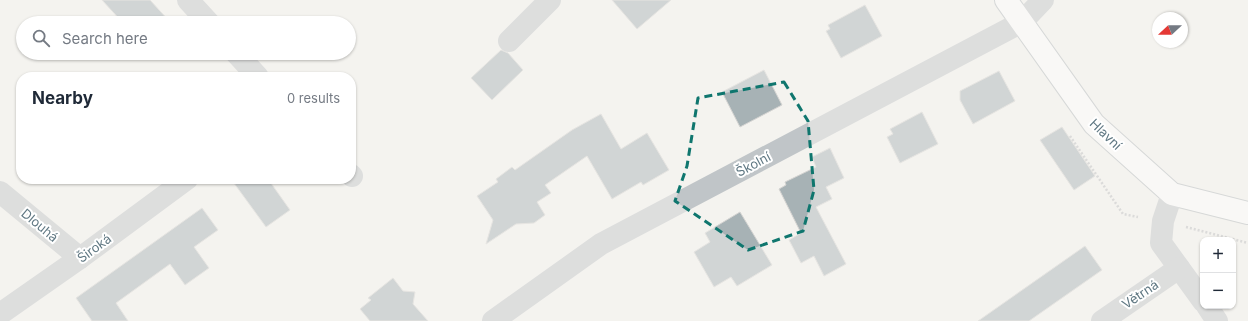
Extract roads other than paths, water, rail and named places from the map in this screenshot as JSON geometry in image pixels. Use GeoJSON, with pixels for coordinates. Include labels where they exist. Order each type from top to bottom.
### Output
{"type":"FeatureCollection","features":[{"type":"Feature","properties":{"kind":"street"},"geometry":{"type":"LineString","coordinates":[[188,0],[203,16]]}},
{"type":"Feature","properties":{"kind":"street"},"geometry":{"type":"LineString","coordinates":[[509,41],[550,0]]}},
{"type":"Feature","properties":{"kind":"street","name":"Hlavní"},"geometry":{"type":"LineString","coordinates":[[1006,0],[1094,124],[1172,194],[1248,213]]}},
{"type":"Feature","properties":{"kind":"street","name":"Školní"},"geometry":{"type":"LineString","coordinates":[[493,321],[601,244],[1022,22],[1042,0]]}},
{"type":"Feature","properties":{"kind":"street"},"geometry":{"type":"LineString","coordinates":[[242,60],[253,72]]}},
{"type":"Feature","properties":{"kind":"street","name":"Široká"},"geometry":{"type":"LineString","coordinates":[[0,314],[80,258],[180,184]]}},
{"type":"Feature","properties":{"kind":"street","name":"Dlouhá"},"geometry":{"type":"LineString","coordinates":[[0,192],[80,258]]}},
{"type":"Feature","properties":{"kind":"street"},"geometry":{"type":"LineString","coordinates":[[1172,194],[1163,222],[1161,243],[1200,297]]}},
{"type":"Feature","properties":{"kind":"street","name":"Větrná"},"geometry":{"type":"LineString","coordinates":[[1102,321],[1179,268]]}},
{"type":"Feature","properties":{"kind":"street"},"geometry":{"type":"LineString","coordinates":[[1209,309],[1217,321]]}}]}
